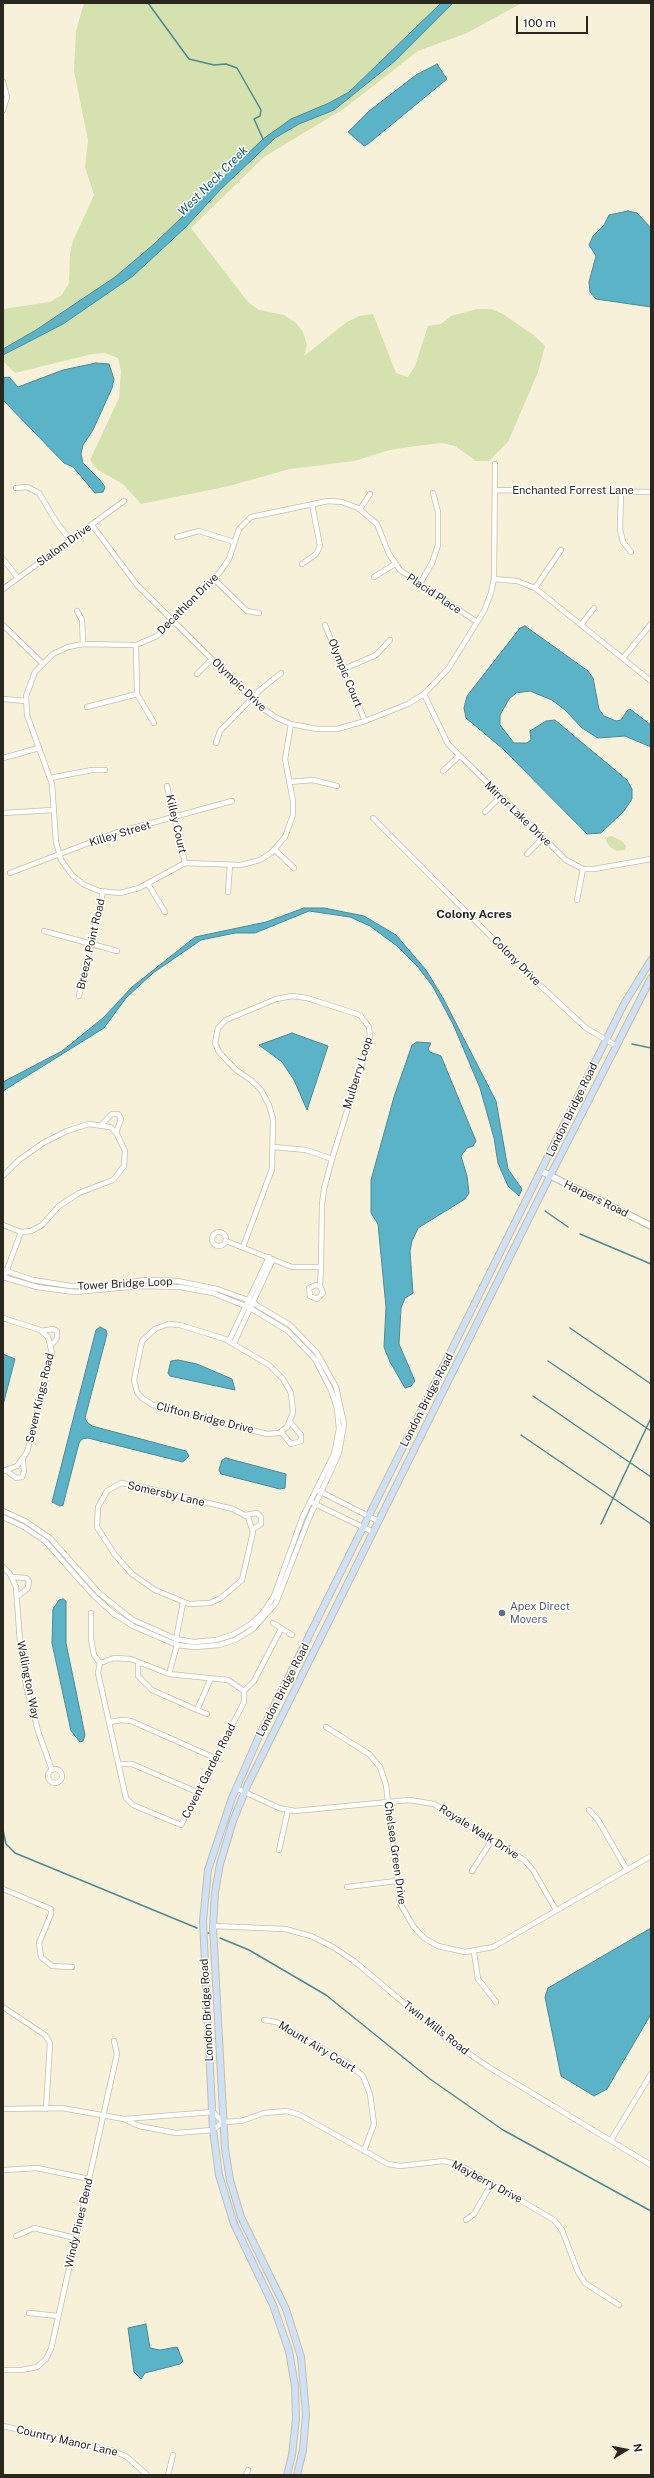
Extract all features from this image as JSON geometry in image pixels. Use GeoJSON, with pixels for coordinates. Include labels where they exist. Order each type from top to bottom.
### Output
{"type":"FeatureCollection","features":[{"type":"Feature","properties":{"kind":"main road","name":"London Bridge Road"},"geometry":{"type":"LineString","coordinates":[[287,2475],[296,2419],[292,2364],[279,2320],[229,2212],[219,2175],[213,2112],[204,1903],[208,1870],[236,1788],[260,1734],[631,991],[651,960]]}},
{"type":"Feature","properties":{"kind":"main road","name":"London Bridge Road"},"geometry":{"type":"LineString","coordinates":[[298,2475],[306,2414],[301,2357],[286,2309],[235,2199],[227,2166],[223,2122],[213,1926],[215,1892],[220,1864],[244,1792],[550,1176],[651,978]]}},
{"type":"Feature","properties":{"kind":"street"},"geometry":{"type":"LineString","coordinates":[[3,82],[7,97],[3,110]]}},
{"type":"Feature","properties":{"kind":"street","name":"Olympic Drive"},"geometry":{"type":"LineString","coordinates":[[92,525],[137,585],[251,699],[268,712],[291,724],[328,729],[365,721],[408,704],[424,694],[444,673],[477,622],[488,603],[494,578],[495,464]]}},
{"type":"Feature","properties":{"kind":"street"},"geometry":{"type":"LineString","coordinates":[[16,488],[27,487],[39,493],[57,523],[71,541]]}},
{"type":"Feature","properties":{"kind":"street","name":"Enchanted Forrest Lane"},"geometry":{"type":"LineString","coordinates":[[495,490],[651,492]]}},
{"type":"Feature","properties":{"kind":"street"},"geometry":{"type":"LineString","coordinates":[[621,491],[620,529],[624,542],[631,552]]}},
{"type":"Feature","properties":{"kind":"street"},"geometry":{"type":"LineString","coordinates":[[419,585],[432,563],[438,545],[438,516],[433,493]]}},
{"type":"Feature","properties":{"kind":"street"},"geometry":{"type":"LineString","coordinates":[[360,509],[370,494]]}},
{"type":"Feature","properties":{"kind":"street","name":"Slalom Drive"},"geometry":{"type":"LineString","coordinates":[[3,589],[124,501]]}},
{"type":"Feature","properties":{"kind":"street","name":"Placid Place"},"geometry":{"type":"LineString","coordinates":[[283,510],[335,501],[360,509],[377,524],[395,564],[419,585],[477,622]]}},
{"type":"Feature","properties":{"kind":"street"},"geometry":{"type":"LineString","coordinates":[[302,564],[316,554],[320,546],[312,504]]}},
{"type":"Feature","properties":{"kind":"street","name":"Decathlon Drive"},"geometry":{"type":"LineString","coordinates":[[185,863],[148,884],[120,893],[102,892],[83,884],[73,876],[60,854],[56,842],[50,778],[30,725],[26,700],[31,680],[42,664],[60,650],[83,644],[136,645],[157,636],[214,579],[229,559],[239,529],[246,520],[256,515],[283,510]]}},
{"type":"Feature","properties":{"kind":"street"},"geometry":{"type":"LineString","coordinates":[[177,537],[199,531],[234,542]]}},
{"type":"Feature","properties":{"kind":"street"},"geometry":{"type":"LineString","coordinates":[[534,588],[561,550]]}},
{"type":"Feature","properties":{"kind":"street"},"geometry":{"type":"LineString","coordinates":[[3,559],[18,578]]}},
{"type":"Feature","properties":{"kind":"street"},"geometry":{"type":"LineString","coordinates":[[374,578],[395,564]]}},
{"type":"Feature","properties":{"kind":"street"},"geometry":{"type":"LineString","coordinates":[[494,578],[517,581],[534,588],[651,681]]}},
{"type":"Feature","properties":{"kind":"street"},"geometry":{"type":"LineString","coordinates":[[214,579],[247,611],[259,613]]}},
{"type":"Feature","properties":{"kind":"street"},"geometry":{"type":"LineString","coordinates":[[581,625],[594,608]]}},
{"type":"Feature","properties":{"kind":"street"},"geometry":{"type":"LineString","coordinates":[[77,611],[82,620],[83,644]]}},
{"type":"Feature","properties":{"kind":"street"},"geometry":{"type":"LineString","coordinates":[[623,658],[651,624]]}},
{"type":"Feature","properties":{"kind":"street"},"geometry":{"type":"LineString","coordinates":[[3,625],[42,664]]}},
{"type":"Feature","properties":{"kind":"street","name":"Olympic Court"},"geometry":{"type":"LineString","coordinates":[[325,625],[365,721]]}},
{"type":"Feature","properties":{"kind":"street"},"geometry":{"type":"LineString","coordinates":[[344,669],[376,655],[390,640]]}},
{"type":"Feature","properties":{"kind":"street"},"geometry":{"type":"LineString","coordinates":[[136,645],[137,694],[154,723]]}},
{"type":"Feature","properties":{"kind":"street"},"geometry":{"type":"LineString","coordinates":[[197,674],[212,659]]}},
{"type":"Feature","properties":{"kind":"street"},"geometry":{"type":"LineString","coordinates":[[216,743],[220,731],[251,699],[281,673]]}},
{"type":"Feature","properties":{"kind":"street"},"geometry":{"type":"LineString","coordinates":[[87,707],[137,694]]}},
{"type":"Feature","properties":{"kind":"street","name":"Mirror Lake Drive"},"geometry":{"type":"LineString","coordinates":[[424,694],[445,739],[459,756],[560,856],[583,868],[601,868],[651,859]]}},
{"type":"Feature","properties":{"kind":"street"},"geometry":{"type":"LineString","coordinates":[[3,698],[26,700]]}},
{"type":"Feature","properties":{"kind":"street"},"geometry":{"type":"LineString","coordinates":[[185,863],[230,865],[254,862],[275,850],[288,830],[293,815],[285,750],[291,724]]}},
{"type":"Feature","properties":{"kind":"street"},"geometry":{"type":"LineString","coordinates":[[3,758],[38,748]]}},
{"type":"Feature","properties":{"kind":"street"},"geometry":{"type":"LineString","coordinates":[[443,771],[459,756]]}},
{"type":"Feature","properties":{"kind":"street"},"geometry":{"type":"LineString","coordinates":[[50,778],[92,770],[105,770]]}},
{"type":"Feature","properties":{"kind":"street"},"geometry":{"type":"LineString","coordinates":[[289,782],[313,780],[337,786]]}},
{"type":"Feature","properties":{"kind":"street","name":"Killey Court"},"geometry":{"type":"LineString","coordinates":[[167,786],[185,863]]}},
{"type":"Feature","properties":{"kind":"street"},"geometry":{"type":"LineString","coordinates":[[485,812],[500,797]]}},
{"type":"Feature","properties":{"kind":"street","name":"Killey Street"},"geometry":{"type":"LineString","coordinates":[[10,873],[114,833],[175,818],[232,801]]}},
{"type":"Feature","properties":{"kind":"street"},"geometry":{"type":"LineString","coordinates":[[3,813],[53,810]]}},
{"type":"Feature","properties":{"kind":"street","name":"Colony Drive"},"geometry":{"type":"LineString","coordinates":[[373,818],[530,976],[586,1028],[616,1045]]}},
{"type":"Feature","properties":{"kind":"street"},"geometry":{"type":"LineString","coordinates":[[526,854],[542,839]]}},
{"type":"Feature","properties":{"kind":"street"},"geometry":{"type":"LineString","coordinates":[[275,850],[294,868]]}},
{"type":"Feature","properties":{"kind":"street"},"geometry":{"type":"LineString","coordinates":[[228,892],[230,865]]}},
{"type":"Feature","properties":{"kind":"street"},"geometry":{"type":"LineString","coordinates":[[577,900],[583,868]]}},
{"type":"Feature","properties":{"kind":"street"},"geometry":{"type":"LineString","coordinates":[[148,884],[165,912]]}},
{"type":"Feature","properties":{"kind":"street","name":"Breezy Point Road"},"geometry":{"type":"LineString","coordinates":[[79,996],[102,892]]}},
{"type":"Feature","properties":{"kind":"street"},"geometry":{"type":"LineString","coordinates":[[44,931],[117,951]]}},
{"type":"Feature","properties":{"kind":"street","name":"Mulberry Loop"},"geometry":{"type":"LineString","coordinates":[[244,1247],[269,1181],[274,1147],[273,1119],[266,1097],[257,1085],[235,1069],[219,1052],[215,1043],[215,1035],[218,1028],[226,1020],[276,999],[292,996],[307,998],[360,1015],[366,1021],[370,1032],[370,1041],[332,1159],[322,1204],[320,1286]]}},
{"type":"Feature","properties":{"kind":"street"},"geometry":{"type":"LineString","coordinates":[[102,1124],[112,1114],[118,1114],[120,1119],[116,1132]]}},
{"type":"Feature","properties":{"kind":"street"},"geometry":{"type":"LineString","coordinates":[[3,1176],[29,1151],[54,1136],[79,1127],[102,1124],[116,1132],[126,1156],[124,1166],[117,1177],[79,1193],[59,1206],[42,1225],[31,1231],[21,1232],[3,1225]]}},
{"type":"Feature","properties":{"kind":"street"},"geometry":{"type":"LineString","coordinates":[[274,1147],[306,1150],[332,1159]]}},
{"type":"Feature","properties":{"kind":"street","name":"Harpers Road"},"geometry":{"type":"LineString","coordinates":[[542,1171],[651,1226]]}},
{"type":"Feature","properties":{"kind":"street"},"geometry":{"type":"LineString","coordinates":[[3,1278],[21,1232]]}},
{"type":"Feature","properties":{"kind":"street"},"geometry":{"type":"LineString","coordinates":[[226,1241],[292,1267],[321,1268]]}},
{"type":"Feature","properties":{"kind":"street"},"geometry":{"type":"LineString","coordinates":[[231,1342],[271,1258]]}},
{"type":"Feature","properties":{"kind":"street","name":"Tower Bridge Loop"},"geometry":{"type":"LineString","coordinates":[[3,1511],[34,1526],[50,1538],[90,1584],[124,1614],[153,1631],[176,1639],[194,1642],[216,1640],[239,1632],[257,1619],[274,1596],[313,1503],[321,1492],[342,1443],[344,1424],[339,1397],[324,1364],[304,1338],[280,1318],[217,1289],[185,1282],[152,1280],[103,1286],[71,1286],[33,1280],[5,1271]]}},
{"type":"Feature","properties":{"kind":"street","name":"Tower Bridge Loop"},"geometry":{"type":"LineString","coordinates":[[3,1278],[37,1287],[75,1292],[140,1286],[180,1287],[213,1293],[249,1304],[280,1324],[302,1344],[320,1367],[331,1390],[338,1418],[338,1435],[334,1454],[316,1490],[313,1503],[281,1593],[264,1618],[247,1633],[227,1643],[203,1647],[177,1645],[150,1635],[114,1614],[85,1587],[62,1557],[45,1541],[24,1527],[3,1517]]}},
{"type":"Feature","properties":{"kind":"street"},"geometry":{"type":"LineString","coordinates":[[3,1318],[41,1331],[53,1329],[57,1331],[58,1338],[51,1346]]}},
{"type":"Feature","properties":{"kind":"street","name":"Clifton Bridge Drive"},"geometry":{"type":"LineString","coordinates":[[281,1432],[267,1434],[153,1406],[145,1401],[137,1392],[134,1373],[142,1341],[155,1329],[168,1324],[180,1325],[231,1342],[257,1356],[283,1379],[292,1400],[290,1422]]}},
{"type":"Feature","properties":{"kind":"street","name":"Seven Kings Road"},"geometry":{"type":"LineString","coordinates":[[5,1471],[16,1478],[22,1477],[24,1472],[23,1461],[27,1452],[51,1358],[51,1346],[48,1337],[41,1331]]}},
{"type":"Feature","properties":{"kind":"street"},"geometry":{"type":"LineString","coordinates":[[290,1422],[301,1435],[301,1441],[291,1444],[281,1432],[290,1422]]}},
{"type":"Feature","properties":{"kind":"street"},"geometry":{"type":"LineString","coordinates":[[5,1471],[17,1466],[23,1461]]}},
{"type":"Feature","properties":{"kind":"street","name":"Somersby Lane"},"geometry":{"type":"LineString","coordinates":[[121,1483],[134,1484],[233,1510],[245,1515],[256,1513],[261,1517],[261,1524],[252,1529],[242,1580],[234,1588],[210,1603],[183,1603],[155,1590],[132,1574],[115,1555],[102,1537],[96,1517],[98,1507],[106,1491],[121,1483]]}},
{"type":"Feature","properties":{"kind":"street"},"geometry":{"type":"LineString","coordinates":[[316,1490],[378,1521]]}},
{"type":"Feature","properties":{"kind":"street"},"geometry":{"type":"LineString","coordinates":[[313,1503],[373,1532]]}},
{"type":"Feature","properties":{"kind":"street"},"geometry":{"type":"LineString","coordinates":[[245,1515],[252,1529]]}},
{"type":"Feature","properties":{"kind":"street","name":"Wallington Way"},"geometry":{"type":"LineString","coordinates":[[3,1567],[12,1577],[18,1596],[20,1642],[26,1685],[38,1731],[52,1770]]}},
{"type":"Feature","properties":{"kind":"street"},"geometry":{"type":"LineString","coordinates":[[12,1577],[26,1578],[29,1581],[29,1586],[18,1596]]}},
{"type":"Feature","properties":{"kind":"street"},"geometry":{"type":"LineString","coordinates":[[170,1674],[177,1645],[176,1639],[183,1603]]}},
{"type":"Feature","properties":{"kind":"street"},"geometry":{"type":"LineString","coordinates":[[91,1613],[91,1639],[94,1655],[100,1663],[122,1658],[170,1674],[228,1680],[244,1691],[254,1681],[281,1629]]}},
{"type":"Feature","properties":{"kind":"street"},"geometry":{"type":"LineString","coordinates":[[273,1624],[292,1635]]}},
{"type":"Feature","properties":{"kind":"street","name":"Covent Garden Road"},"geometry":{"type":"LineString","coordinates":[[100,1663],[98,1673],[126,1798],[133,1805],[181,1825],[244,1702],[244,1691]]}},
{"type":"Feature","properties":{"kind":"street"},"geometry":{"type":"LineString","coordinates":[[138,1664],[138,1676],[146,1686],[207,1714]]}},
{"type":"Feature","properties":{"kind":"street"},"geometry":{"type":"LineString","coordinates":[[197,1710],[212,1678]]}},
{"type":"Feature","properties":{"kind":"street"},"geometry":{"type":"LineString","coordinates":[[109,1722],[122,1720],[131,1721],[215,1758]]}},
{"type":"Feature","properties":{"kind":"street","name":"Chelsea Green Drive"},"geometry":{"type":"LineString","coordinates":[[326,1727],[369,1754],[377,1762],[384,1778],[396,1881],[403,1911],[418,1932],[432,1943],[444,1948],[474,1952],[500,1943],[651,1856]]}},
{"type":"Feature","properties":{"kind":"street"},"geometry":{"type":"LineString","coordinates":[[118,1764],[132,1764],[197,1792]]}},
{"type":"Feature","properties":{"kind":"street","name":"Royale Walk Drive"},"geometry":{"type":"LineString","coordinates":[[236,1788],[288,1810],[311,1810],[415,1800],[434,1804],[529,1865],[556,1910]]}},
{"type":"Feature","properties":{"kind":"street"},"geometry":{"type":"LineString","coordinates":[[279,1850],[288,1810]]}},
{"type":"Feature","properties":{"kind":"street"},"geometry":{"type":"LineString","coordinates":[[589,1810],[598,1820],[627,1870]]}},
{"type":"Feature","properties":{"kind":"street"},"geometry":{"type":"LineString","coordinates":[[472,1871],[492,1840]]}},
{"type":"Feature","properties":{"kind":"street"},"geometry":{"type":"LineString","coordinates":[[347,1887],[396,1881]]}},
{"type":"Feature","properties":{"kind":"street"},"geometry":{"type":"LineString","coordinates":[[3,1889],[49,1908],[51,1911],[39,1943],[41,1957],[52,1966],[72,1968]]}},
{"type":"Feature","properties":{"kind":"street","name":"Twin Mills Road"},"geometry":{"type":"LineString","coordinates":[[213,1926],[285,1929],[311,1936],[333,1947],[354,1961],[442,2035],[486,2066],[651,2165]]}},
{"type":"Feature","properties":{"kind":"street"},"geometry":{"type":"LineString","coordinates":[[474,1952],[478,1978],[496,2002]]}},
{"type":"Feature","properties":{"kind":"street"},"geometry":{"type":"LineString","coordinates":[[3,2007],[45,2035],[50,2043],[46,2108]]}},
{"type":"Feature","properties":{"kind":"street","name":"Mount Airy Court"},"geometry":{"type":"LineString","coordinates":[[264,2020],[276,2022],[287,2028],[353,2067],[363,2076],[370,2094],[374,2124],[364,2151]]}},
{"type":"Feature","properties":{"kind":"street","name":"Windy Pines Bend"},"geometry":{"type":"LineString","coordinates":[[3,2370],[30,2369],[41,2364],[51,2349],[104,2115],[116,2054],[114,2041]]}},
{"type":"Feature","properties":{"kind":"street"},"geometry":{"type":"LineString","coordinates":[[611,2140],[651,2074]]}},
{"type":"Feature","properties":{"kind":"street"},"geometry":{"type":"LineString","coordinates":[[3,2109],[73,2109],[124,2119],[139,2126],[168,2132],[214,2130],[223,2122],[213,2112],[124,2119]]}},
{"type":"Feature","properties":{"kind":"street","name":"Mayberry Drive"},"geometry":{"type":"LineString","coordinates":[[223,2122],[246,2120],[268,2112],[292,2112],[300,2115],[382,2162],[394,2166],[450,2161],[554,2220],[562,2230],[578,2272],[585,2283],[619,2305]]}},
{"type":"Feature","properties":{"kind":"street"},"geometry":{"type":"LineString","coordinates":[[4,2170],[37,2168],[89,2179]]}},
{"type":"Feature","properties":{"kind":"street"},"geometry":{"type":"LineString","coordinates":[[466,2220],[474,2214],[492,2184]]}},
{"type":"Feature","properties":{"kind":"street"},"geometry":{"type":"LineString","coordinates":[[16,2236],[34,2228],[75,2238]]}},
{"type":"Feature","properties":{"kind":"street"},"geometry":{"type":"LineString","coordinates":[[30,2313],[58,2316]]}},
{"type":"Feature","properties":{"kind":"street","name":"Country Manor Lane"},"geometry":{"type":"LineString","coordinates":[[3,2426],[114,2451],[127,2457],[147,2475]]}},
{"type":"Feature","properties":{"kind":"street"},"geometry":{"type":"LineString","coordinates":[[168,2475],[173,2455]]}},
{"type":"Feature","properties":{"kind":"green space"},"geometry":{"type":"Polygon","coordinates":[[[84,3],[441,3],[349,92],[329,103],[291,119],[154,244],[115,277],[36,330],[3,349],[3,309],[50,302],[62,295],[69,283],[70,254],[73,241],[94,195],[85,167],[88,140],[74,71],[76,31],[84,3]]]}},
{"type":"Feature","properties":{"kind":"green space"},"geometry":{"type":"Polygon","coordinates":[[[453,3],[522,3],[467,33],[418,51],[345,108],[264,157],[191,228],[248,302],[259,310],[284,315],[295,322],[303,332],[307,345],[304,356],[347,322],[359,316],[373,314],[396,373],[408,377],[415,366],[428,326],[441,324],[451,316],[477,309],[491,309],[503,314],[535,336],[545,346],[538,372],[508,442],[489,461],[476,461],[455,446],[442,443],[416,446],[390,450],[354,461],[290,469],[229,486],[141,504],[123,484],[98,470],[90,460],[119,398],[121,371],[118,358],[105,353],[92,354],[15,373],[3,361],[3,355],[63,324],[133,276],[186,227],[220,190],[275,138],[299,124],[334,110],[395,61],[453,3]]]}},
{"type":"Feature","properties":{"kind":"green space"},"geometry":{"type":"Polygon","coordinates":[[[612,836],[622,841],[626,846],[625,850],[617,851],[610,847],[606,841],[608,837],[612,836]]]}},
{"type":"Feature","properties":{"kind":"water"},"geometry":{"type":"Polygon","coordinates":[[[441,3],[453,3],[395,61],[334,110],[299,124],[275,138],[220,190],[186,227],[133,276],[63,324],[3,355],[3,349],[36,330],[115,277],[154,244],[263,139],[291,119],[329,103],[349,92],[441,3]]]}},
{"type":"Feature","properties":{"kind":"water"},"geometry":{"type":"Polygon","coordinates":[[[437,64],[447,79],[368,144],[364,146],[348,132],[369,111],[416,75],[437,64]]]}},
{"type":"Feature","properties":{"kind":"water"},"geometry":{"type":"Polygon","coordinates":[[[628,211],[637,213],[651,228],[651,307],[596,299],[590,292],[589,282],[596,256],[589,245],[593,236],[604,225],[609,215],[628,211]]]}},
{"type":"Feature","properties":{"kind":"water"},"geometry":{"type":"Polygon","coordinates":[[[96,363],[109,364],[114,379],[112,388],[93,430],[83,445],[81,454],[83,463],[105,487],[103,492],[95,493],[73,467],[64,463],[3,400],[3,378],[9,377],[18,387],[63,370],[96,363]]]}},
{"type":"Feature","properties":{"kind":"water"},"geometry":{"type":"Polygon","coordinates":[[[525,626],[588,671],[593,678],[599,709],[604,716],[616,721],[621,720],[630,709],[651,725],[651,747],[625,736],[598,738],[582,728],[565,710],[552,700],[530,691],[516,693],[509,699],[500,715],[500,725],[514,743],[527,743],[531,740],[530,731],[546,721],[555,720],[627,780],[632,789],[632,799],[624,811],[601,833],[587,834],[503,749],[466,718],[464,708],[467,696],[520,628],[525,626]]]}},
{"type":"Feature","properties":{"kind":"water"},"geometry":{"type":"Polygon","coordinates":[[[304,908],[324,908],[364,916],[396,935],[426,970],[443,998],[496,1101],[508,1169],[522,1189],[519,1196],[508,1186],[498,1163],[494,1138],[480,1088],[453,1024],[433,987],[418,967],[397,946],[370,926],[350,917],[309,911],[255,933],[235,933],[201,940],[153,973],[126,998],[104,1028],[3,1091],[3,1082],[62,1051],[103,1018],[132,987],[195,937],[266,922],[304,908]]]}},
{"type":"Feature","properties":{"kind":"water"},"geometry":{"type":"Polygon","coordinates":[[[292,1033],[328,1046],[307,1110],[294,1080],[282,1062],[259,1045],[292,1033]]]}},
{"type":"Feature","properties":{"kind":"water"},"geometry":{"type":"Polygon","coordinates":[[[417,1042],[431,1043],[428,1049],[430,1052],[441,1056],[476,1141],[473,1146],[467,1148],[461,1156],[467,1176],[469,1193],[465,1199],[418,1228],[412,1241],[410,1251],[413,1293],[405,1298],[401,1308],[399,1344],[415,1381],[411,1386],[405,1388],[390,1362],[384,1347],[386,1307],[378,1224],[371,1213],[371,1180],[394,1097],[412,1045],[417,1042]]]}},
{"type":"Feature","properties":{"kind":"water"},"geometry":{"type":"Polygon","coordinates":[[[100,1327],[106,1330],[107,1334],[85,1418],[87,1422],[92,1426],[186,1451],[189,1456],[183,1462],[88,1438],[82,1439],[79,1443],[63,1505],[60,1506],[52,1502],[96,1330],[100,1327]]]}},
{"type":"Feature","properties":{"kind":"water"},"geometry":{"type":"Polygon","coordinates":[[[3,1354],[15,1359],[3,1405],[3,1354]]]}},
{"type":"Feature","properties":{"kind":"water"},"geometry":{"type":"Polygon","coordinates":[[[178,1360],[197,1364],[232,1379],[235,1390],[170,1376],[168,1373],[171,1361],[178,1360]]]}},
{"type":"Feature","properties":{"kind":"water"},"geometry":{"type":"Polygon","coordinates":[[[226,1458],[286,1474],[285,1488],[280,1489],[221,1474],[219,1470],[222,1460],[226,1458]]]}},
{"type":"Feature","properties":{"kind":"water"},"geometry":{"type":"Polygon","coordinates":[[[63,1599],[66,1601],[66,1643],[85,1735],[83,1741],[80,1742],[71,1731],[52,1643],[53,1609],[59,1600],[63,1599]]]}},
{"type":"Feature","properties":{"kind":"water"},"geometry":{"type":"Polygon","coordinates":[[[651,1928],[651,2014],[607,2089],[594,2096],[561,2076],[545,1997],[548,1988],[651,1928]]]}},
{"type":"Feature","properties":{"kind":"water"},"geometry":{"type":"Polygon","coordinates":[[[146,2324],[150,2348],[160,2350],[177,2347],[183,2361],[180,2364],[145,2373],[141,2379],[134,2372],[128,2328],[146,2324]]]}},
{"type":"Feature","properties":{"kind":"waterway"},"geometry":{"type":"LineString","coordinates":[[148,3],[189,59],[214,65],[226,64],[237,68],[261,110],[260,116],[254,119],[263,139]]}},
{"type":"Feature","properties":{"kind":"waterway"},"geometry":{"type":"LineString","coordinates":[[632,1044],[651,1048]]}},
{"type":"Feature","properties":{"kind":"waterway"},"geometry":{"type":"LineString","coordinates":[[545,1211],[568,1227]]}},
{"type":"Feature","properties":{"kind":"waterway"},"geometry":{"type":"LineString","coordinates":[[580,1234],[651,1264]]}},
{"type":"Feature","properties":{"kind":"waterway"},"geometry":{"type":"LineString","coordinates":[[570,1328],[651,1384]]}},
{"type":"Feature","properties":{"kind":"waterway"},"geometry":{"type":"LineString","coordinates":[[548,1361],[651,1431]]}},
{"type":"Feature","properties":{"kind":"waterway"},"geometry":{"type":"LineString","coordinates":[[533,1396],[651,1477]]}},
{"type":"Feature","properties":{"kind":"waterway"},"geometry":{"type":"LineString","coordinates":[[601,1524],[651,1418]]}},
{"type":"Feature","properties":{"kind":"waterway"},"geometry":{"type":"LineString","coordinates":[[521,1435],[651,1524]]}},
{"type":"Feature","properties":{"kind":"waterway"},"geometry":{"type":"LineString","coordinates":[[3,1830],[6,1844],[15,1853],[197,1928]]}},
{"type":"Feature","properties":{"kind":"waterway"},"geometry":{"type":"LineString","coordinates":[[220,1938],[249,1950],[326,1995],[430,2079],[503,2130],[651,2211]]}},
{"type":"Feature","properties":{"kind":"place","name":"Apex Direct Movers"},"geometry":{"type":"Point","coordinates":[502,1613]}},
{"type":"Feature","properties":{"kind":"district","name":"Colony Acres"},"geometry":{"type":"Point","coordinates":[474,914]}},
{"type":"Feature","properties":{"kind":"water label","name":"West Neck Creek"},"geometry":{"type":"Point","coordinates":[213,181]}}]}
